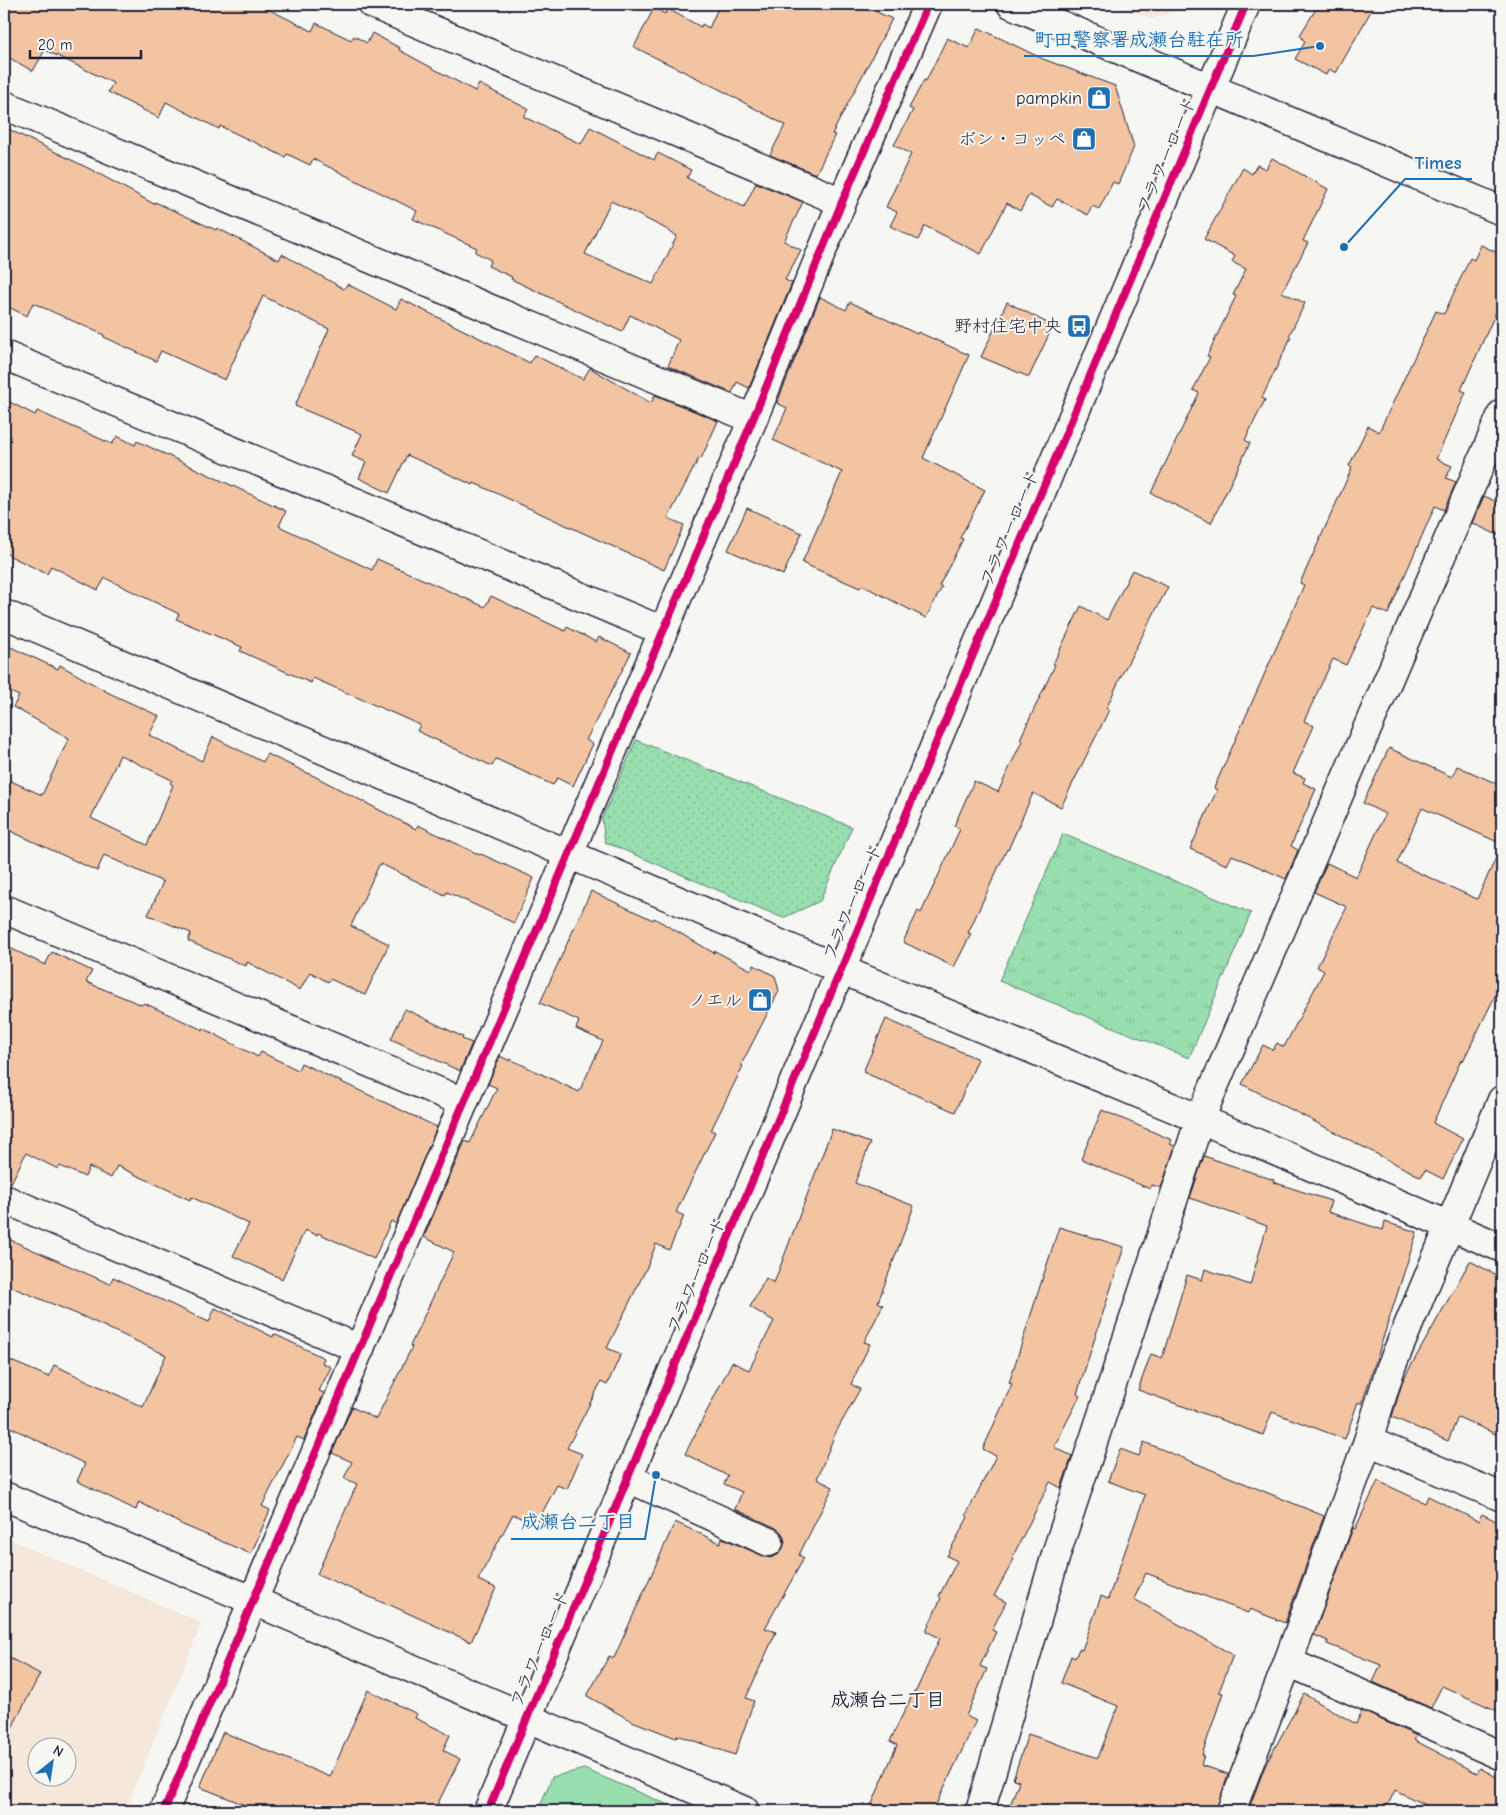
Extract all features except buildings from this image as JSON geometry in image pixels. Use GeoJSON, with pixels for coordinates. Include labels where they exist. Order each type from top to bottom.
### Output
{"type":"FeatureCollection","features":[{"type":"Feature","properties":{"kind":"street"},"geometry":{"type":"LineString","coordinates":[[372,4],[842,202]]}},
{"type":"Feature","properties":{"kind":"street"},"geometry":{"type":"LineString","coordinates":[[164,1811],[753,418],[842,202],[928,4]]}},
{"type":"Feature","properties":{"kind":"street"},"geometry":{"type":"LineString","coordinates":[[1011,4],[1502,211]]}},
{"type":"Feature","properties":{"kind":"street","name":"フラワーロード"},"geometry":{"type":"LineString","coordinates":[[488,1811],[1246,4]]}},
{"type":"Feature","properties":{"kind":"street"},"geometry":{"type":"LineString","coordinates":[[4,105],[753,418]]}},
{"type":"Feature","properties":{"kind":"street"},"geometry":{"type":"LineString","coordinates":[[4,355],[663,631]]}},
{"type":"Feature","properties":{"kind":"street"},"geometry":{"type":"LineString","coordinates":[[980,1811],[1058,1548],[1200,1119],[1502,414]]}},
{"type":"Feature","properties":{"kind":"street"},"geometry":{"type":"LineString","coordinates":[[4,614],[841,970],[1200,1119],[1502,1248]]}},
{"type":"Feature","properties":{"kind":"street"},"geometry":{"type":"LineString","coordinates":[[4,909],[463,1102]]}},
{"type":"Feature","properties":{"kind":"street"},"geometry":{"type":"LineString","coordinates":[[1231,1811],[1288,1662],[1368,1441],[1391,1367],[1502,1100]]}},
{"type":"Feature","properties":{"kind":"street"},"geometry":{"type":"LineString","coordinates":[[4,1199],[360,1349]]}},
{"type":"Feature","properties":{"kind":"street"},"geometry":{"type":"LineString","coordinates":[[1368,1441],[1502,1497]]}},
{"type":"Feature","properties":{"kind":"street"},"geometry":{"type":"LineString","coordinates":[[628,1478],[769,1542]]}},
{"type":"Feature","properties":{"kind":"street"},"geometry":{"type":"LineString","coordinates":[[4,1496],[528,1718],[715,1805],[745,1811]]}},
{"type":"Feature","properties":{"kind":"street"},"geometry":{"type":"LineString","coordinates":[[1288,1662],[1502,1756]]}},
{"type":"Feature","properties":{"kind":"shaded area"},"geometry":{"type":"Polygon","coordinates":[[[1114,4],[1194,4],[1152,19],[1114,4]]]}},
{"type":"Feature","properties":{"kind":"shaded area"},"geometry":{"type":"Polygon","coordinates":[[[4,1537],[202,1623],[125,1811],[4,1811],[4,1537]]]}},
{"type":"Feature","properties":{"kind":"green space"},"geometry":{"type":"Polygon","coordinates":[[[636,740],[852,827],[820,901],[783,918],[605,842],[602,819],[636,740]]]}},
{"type":"Feature","properties":{"kind":"green space"},"geometry":{"type":"Polygon","coordinates":[[[1063,834],[1251,913],[1189,1058],[999,981],[1063,834]]]}},
{"type":"Feature","properties":{"kind":"green space"},"geometry":{"type":"Polygon","coordinates":[[[584,1769],[683,1811],[538,1811],[552,1777],[584,1769]]]}},
{"type":"Feature","properties":{"kind":"cycle path"},"geometry":{"type":"LineString","coordinates":[[164,1811],[753,419],[842,202],[928,4]]}},
{"type":"Feature","properties":{"kind":"cycle path"},"geometry":{"type":"LineString","coordinates":[[488,1811],[1246,4]]}},
{"type":"Feature","properties":{"kind":"place","name":"町田警察署成瀬台駐在所"},"geometry":{"type":"Point","coordinates":[1320,46]}},
{"type":"Feature","properties":{"kind":"place","name":"pampkin"},"geometry":{"type":"Point","coordinates":[1099,98]}},
{"type":"Feature","properties":{"kind":"place","name":"ボン・コッペ"},"geometry":{"type":"Point","coordinates":[1084,139]}},
{"type":"Feature","properties":{"kind":"place","name":"Times"},"geometry":{"type":"Point","coordinates":[1344,247]}},
{"type":"Feature","properties":{"kind":"place","name":"野村住宅中央"},"geometry":{"type":"Point","coordinates":[1079,326]}},
{"type":"Feature","properties":{"kind":"place","name":"ノエル"},"geometry":{"type":"Point","coordinates":[760,1000]}},
{"type":"Feature","properties":{"kind":"place","name":"成瀬台二丁目"},"geometry":{"type":"Point","coordinates":[656,1475]}},
{"type":"Feature","properties":{"kind":"district","name":"成瀬台二丁目"},"geometry":{"type":"Point","coordinates":[888,1700]}}]}
